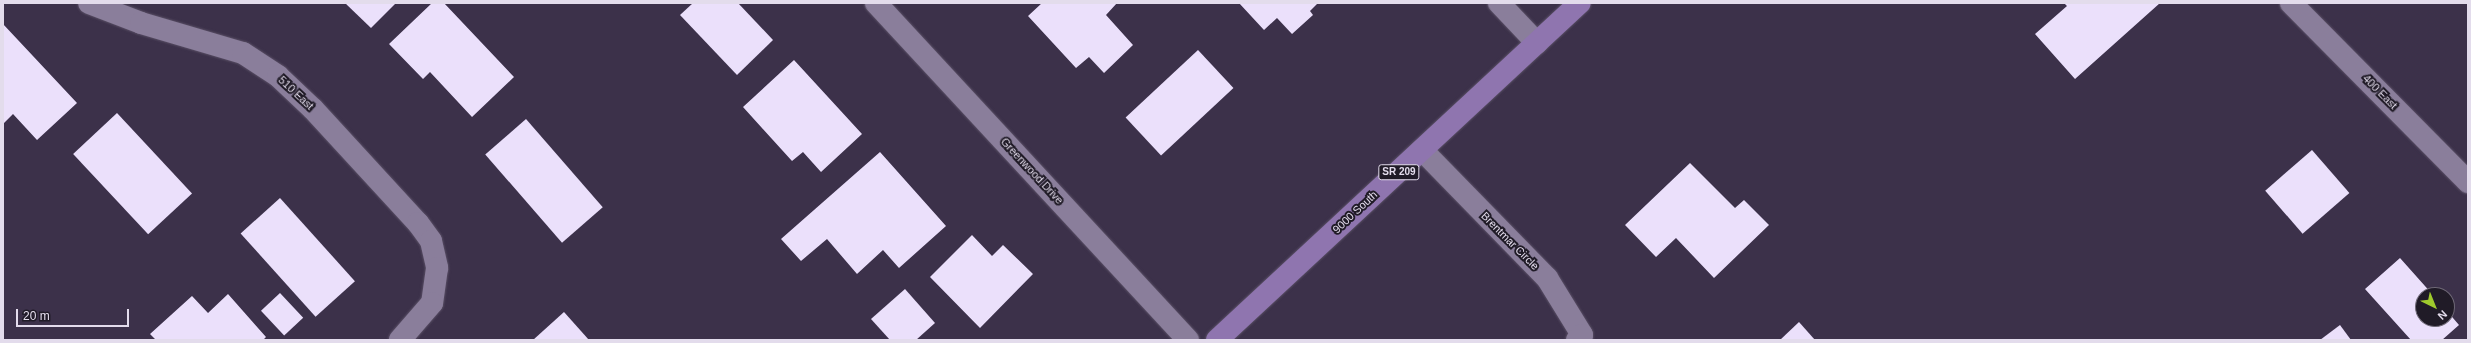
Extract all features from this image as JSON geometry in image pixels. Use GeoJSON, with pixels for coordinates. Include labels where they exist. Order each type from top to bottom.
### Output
{"type":"FeatureCollection","features":[{"type":"Feature","properties":{"kind":"main road","name":"9000 South"},"geometry":{"type":"LineString","coordinates":[[1218,340],[1580,3]]}},
{"type":"Feature","properties":{"kind":"street","name":"510 East"},"geometry":{"type":"LineString","coordinates":[[89,3],[141,23],[243,53],[278,76],[313,109],[418,223],[431,241],[437,268],[432,303],[400,340]]}},
{"type":"Feature","properties":{"kind":"street","name":"Greenwood Drive"},"geometry":{"type":"LineString","coordinates":[[876,3],[1188,340]]}},
{"type":"Feature","properties":{"kind":"street"},"geometry":{"type":"LineString","coordinates":[[1499,3],[1537,43]]}},
{"type":"Feature","properties":{"kind":"street","name":"400 East"},"geometry":{"type":"LineString","coordinates":[[2291,3],[2468,182]]}},
{"type":"Feature","properties":{"kind":"street","name":"Brentmar Circle"},"geometry":{"type":"LineString","coordinates":[[1422,150],[1547,278],[1582,335],[1578,340]]}},
{"type":"Feature","properties":{"kind":"building"},"geometry":{"type":"Polygon","coordinates":[[[345,3],[396,3],[371,28],[345,3]]]}},
{"type":"Feature","properties":{"kind":"building"},"geometry":{"type":"Polygon","coordinates":[[[432,3],[444,3],[514,77],[472,117],[430,72],[423,79],[389,44],[432,3]]]}},
{"type":"Feature","properties":{"kind":"building"},"geometry":{"type":"Polygon","coordinates":[[[693,3],[738,3],[773,40],[737,75],[680,15],[693,3]]]}},
{"type":"Feature","properties":{"kind":"building"},"geometry":{"type":"Polygon","coordinates":[[[1042,3],[1117,3],[1106,15],[1133,45],[1104,73],[1089,57],[1076,68],[1028,16],[1042,3]]]}},
{"type":"Feature","properties":{"kind":"building"},"geometry":{"type":"Polygon","coordinates":[[[1239,3],[1318,3],[1310,11],[1313,15],[1292,34],[1277,18],[1264,30],[1239,3]]]}},
{"type":"Feature","properties":{"kind":"building"},"geometry":{"type":"Polygon","coordinates":[[[2064,3],[2160,3],[2075,79],[2035,34],[2067,6],[2064,3]]]}},
{"type":"Feature","properties":{"kind":"building"},"geometry":{"type":"Polygon","coordinates":[[[3,24],[77,103],[37,140],[13,114],[3,124],[3,24]]]}},
{"type":"Feature","properties":{"kind":"building"},"geometry":{"type":"Polygon","coordinates":[[[1198,50],[1233,88],[1161,156],[1126,118],[1198,50]]]}},
{"type":"Feature","properties":{"kind":"building"},"geometry":{"type":"Polygon","coordinates":[[[794,60],[862,134],[821,172],[803,152],[792,161],[743,107],[794,60]]]}},
{"type":"Feature","properties":{"kind":"building"},"geometry":{"type":"Polygon","coordinates":[[[117,113],[192,193],[148,234],[73,154],[117,113]]]}},
{"type":"Feature","properties":{"kind":"building"},"geometry":{"type":"Polygon","coordinates":[[[526,119],[603,207],[562,243],[485,154],[526,119]]]}},
{"type":"Feature","properties":{"kind":"building"},"geometry":{"type":"Polygon","coordinates":[[[2312,150],[2349,193],[2303,234],[2265,191],[2312,150]]]}},
{"type":"Feature","properties":{"kind":"building"},"geometry":{"type":"Polygon","coordinates":[[[880,152],[946,226],[899,268],[883,250],[857,274],[827,239],[801,261],[781,239],[880,152]]]}},
{"type":"Feature","properties":{"kind":"building"},"geometry":{"type":"Polygon","coordinates":[[[1690,163],[1735,208],[1744,200],[1769,225],[1714,278],[1676,238],[1656,257],[1625,225],[1690,163]]]}},
{"type":"Feature","properties":{"kind":"building"},"geometry":{"type":"Polygon","coordinates":[[[280,198],[355,281],[316,317],[241,233],[280,198]]]}},
{"type":"Feature","properties":{"kind":"building"},"geometry":{"type":"Polygon","coordinates":[[[972,235],[992,256],[1003,245],[1033,274],[980,328],[930,277],[972,235]]]}},
{"type":"Feature","properties":{"kind":"building"},"geometry":{"type":"Polygon","coordinates":[[[2400,258],[2426,287],[2415,287],[2415,327],[2455,327],[2455,320],[2459,325],[2442,340],[2411,340],[2365,289],[2400,258]]]}},
{"type":"Feature","properties":{"kind":"building"},"geometry":{"type":"Polygon","coordinates":[[[905,289],[935,323],[916,340],[890,340],[871,319],[905,289]]]}},
{"type":"Feature","properties":{"kind":"building"},"geometry":{"type":"Polygon","coordinates":[[[280,293],[303,318],[284,336],[261,311],[280,293]]]}},
{"type":"Feature","properties":{"kind":"building"},"geometry":{"type":"Polygon","coordinates":[[[228,294],[266,337],[263,340],[156,340],[150,334],[192,296],[208,313],[228,294]]]}},
{"type":"Feature","properties":{"kind":"building"},"geometry":{"type":"Polygon","coordinates":[[[564,312],[589,340],[533,340],[564,312]]]}},
{"type":"Feature","properties":{"kind":"building"},"geometry":{"type":"Polygon","coordinates":[[[1799,322],[1815,340],[1780,340],[1799,322]]]}},
{"type":"Feature","properties":{"kind":"building"},"geometry":{"type":"Polygon","coordinates":[[[2340,325],[2351,340],[2320,340],[2340,325]]]}}]}
